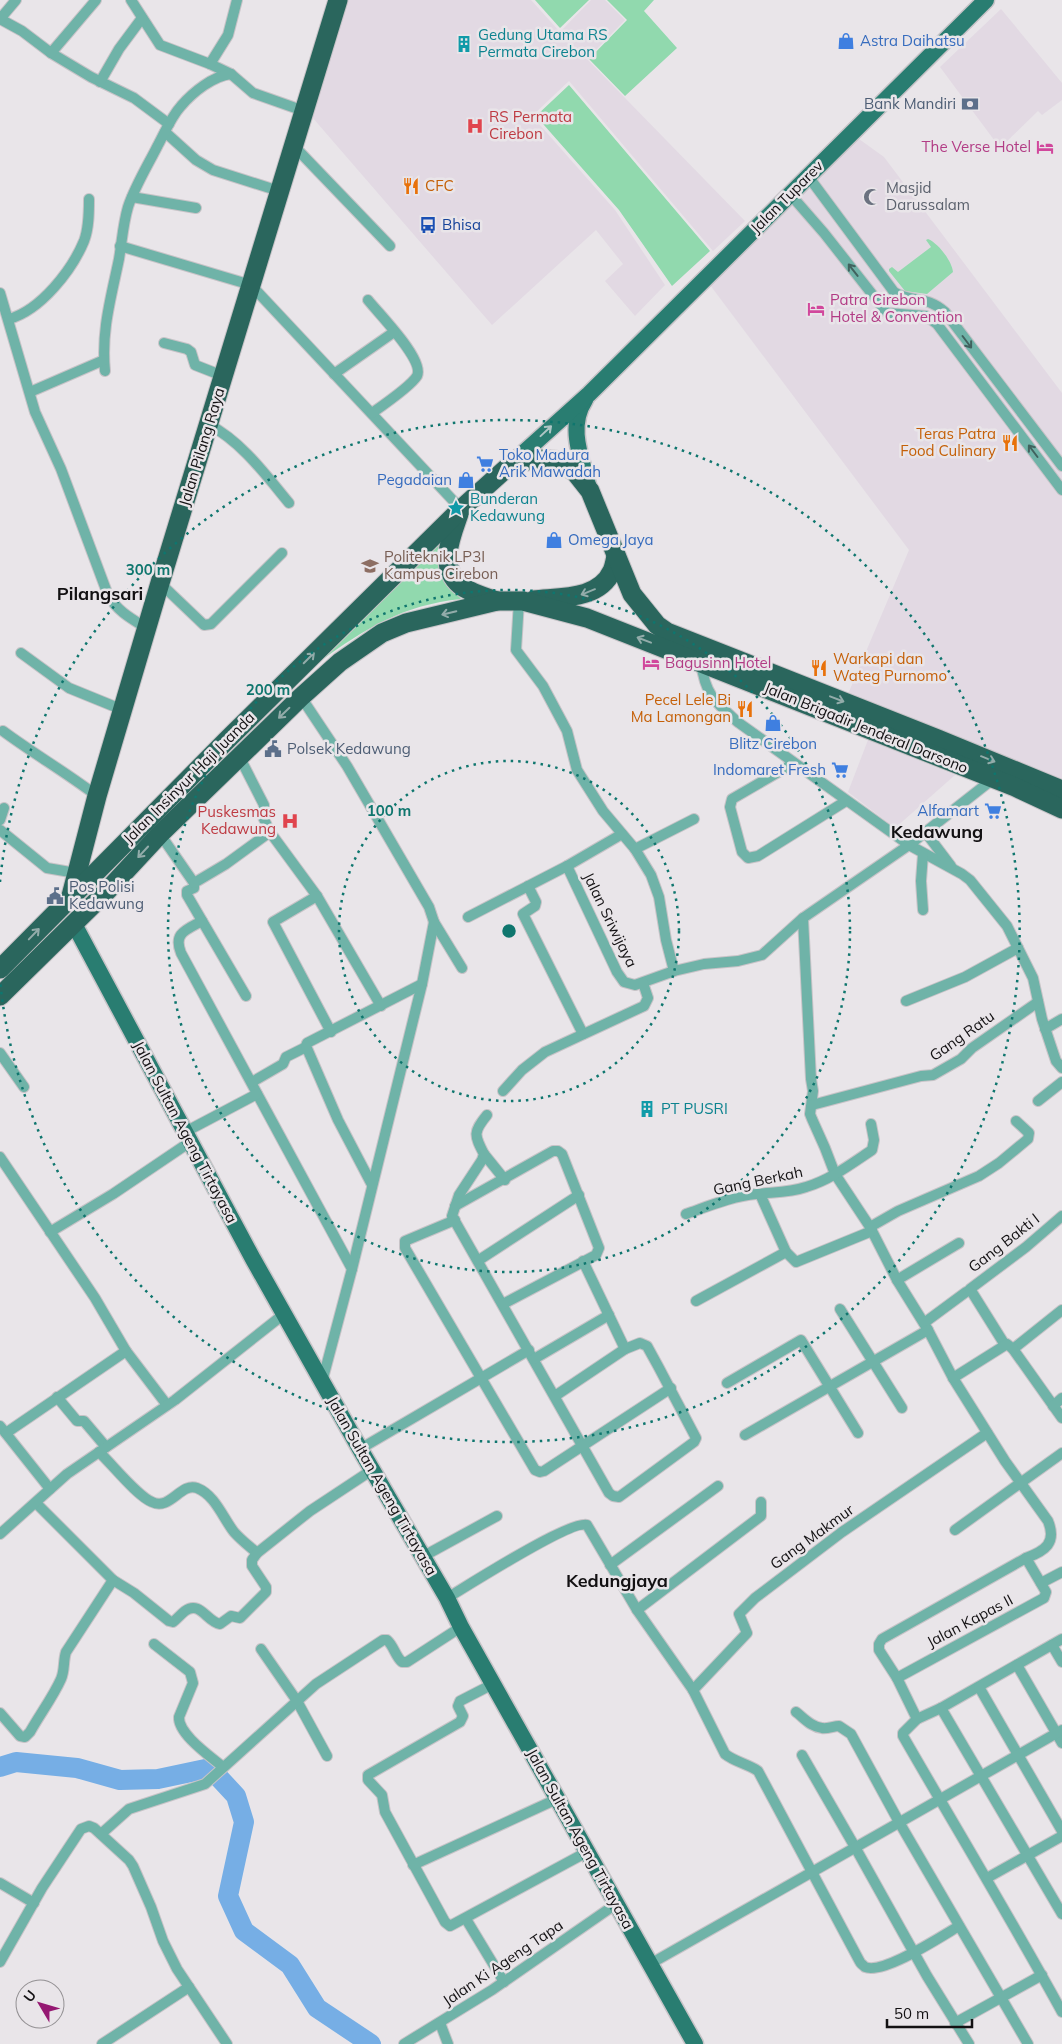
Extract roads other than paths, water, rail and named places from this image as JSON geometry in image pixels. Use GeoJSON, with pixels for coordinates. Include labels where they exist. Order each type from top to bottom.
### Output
{"type":"FeatureCollection","features":[{"type":"Feature","properties":{"kind":"highway","name":"Jalan Pilang Raya"},"geometry":{"type":"LineString","coordinates":[[84,874],[97,796],[208,424],[338,0]]}},
{"type":"Feature","properties":{"kind":"highway"},"geometry":{"type":"LineString","coordinates":[[510,465],[536,459],[555,460],[575,472],[590,492]]}},
{"type":"Feature","properties":{"kind":"highway","name":"Jalan Insinyur Haji Juanda"},"geometry":{"type":"LineString","coordinates":[[0,969],[71,896],[84,874],[461,509],[510,465]]}},
{"type":"Feature","properties":{"kind":"highway","name":"Jalan Brigadir Jenderal Darsono"},"geometry":{"type":"LineString","coordinates":[[590,492],[632,594],[656,625],[798,693],[1019,780],[1062,790]]}},
{"type":"Feature","properties":{"kind":"highway"},"geometry":{"type":"LineString","coordinates":[[461,509],[447,550],[451,572],[460,585],[497,601]]}},
{"type":"Feature","properties":{"kind":"highway"},"geometry":{"type":"LineString","coordinates":[[521,601],[582,595],[592,591],[604,582],[612,572],[616,556]]}},
{"type":"Feature","properties":{"kind":"highway","name":"Jalan Insinyur Haji Juanda"},"geometry":{"type":"LineString","coordinates":[[0,996],[107,891],[160,834],[238,756],[340,662],[382,633],[406,623],[497,601]]}},
{"type":"Feature","properties":{"kind":"highway","name":"Jalan Brigadir Jenderal Darsono"},"geometry":{"type":"LineString","coordinates":[[497,601],[521,601],[587,618],[701,662],[798,693]]}},
{"type":"Feature","properties":{"kind":"highway","name":"Jalan Brigadir Jenderal Darsono"},"geometry":{"type":"LineString","coordinates":[[896,732],[993,779],[1019,780],[1062,809]]}},
{"type":"Feature","properties":{"kind":"highway"},"geometry":{"type":"LineString","coordinates":[[84,874],[107,891]]}},
{"type":"Feature","properties":{"kind":"main road","name":"Jalan Tuparev"},"geometry":{"type":"LineString","coordinates":[[589,394],[986,0]]}},
{"type":"Feature","properties":{"kind":"main road"},"geometry":{"type":"LineString","coordinates":[[510,465],[589,394]]}},
{"type":"Feature","properties":{"kind":"main road"},"geometry":{"type":"LineString","coordinates":[[589,394],[578,409],[575,432],[590,492]]}},
{"type":"Feature","properties":{"kind":"main road","name":"Jalan Sultan Ageng Tirtayasa"},"geometry":{"type":"LineString","coordinates":[[74,924],[284,1314],[447,1598],[461,1627],[695,2044]]}},
{"type":"Feature","properties":{"kind":"street"},"geometry":{"type":"LineString","coordinates":[[16,0],[0,19],[22,31],[51,53],[100,82],[134,98],[167,128],[196,160],[213,170],[279,190]]}},
{"type":"Feature","properties":{"kind":"street"},"geometry":{"type":"LineString","coordinates":[[51,53],[96,0]]}},
{"type":"Feature","properties":{"kind":"street"},"geometry":{"type":"LineString","coordinates":[[131,0],[160,45],[231,74],[253,93],[304,111]]}},
{"type":"Feature","properties":{"kind":"street"},"geometry":{"type":"LineString","coordinates":[[210,64],[228,35],[237,0]]}},
{"type":"Feature","properties":{"kind":"street"},"geometry":{"type":"LineString","coordinates":[[100,82],[142,18]]}},
{"type":"Feature","properties":{"kind":"street"},"geometry":{"type":"LineString","coordinates":[[105,371],[103,347],[107,309],[123,225],[132,197],[167,128],[180,107],[192,95],[218,77],[231,74]]}},
{"type":"Feature","properties":{"kind":"street"},"geometry":{"type":"LineString","coordinates":[[294,146],[390,246]]}},
{"type":"Feature","properties":{"kind":"street"},"geometry":{"type":"LineString","coordinates":[[808,176],[894,292],[904,297],[937,304],[945,312],[1062,466]]}},
{"type":"Feature","properties":{"kind":"street"},"geometry":{"type":"LineString","coordinates":[[790,194],[812,217],[887,313],[926,316],[932,319],[1062,490]]}},
{"type":"Feature","properties":{"kind":"street"},"geometry":{"type":"LineString","coordinates":[[132,197],[196,208]]}},
{"type":"Feature","properties":{"kind":"street"},"geometry":{"type":"LineString","coordinates":[[9,319],[19,316],[48,295],[72,263],[84,240],[89,199]]}},
{"type":"Feature","properties":{"kind":"street"},"geometry":{"type":"LineString","coordinates":[[120,246],[251,285],[461,509]]}},
{"type":"Feature","properties":{"kind":"street"},"geometry":{"type":"LineString","coordinates":[[0,293],[36,412],[61,468],[108,596],[124,615],[148,629]]}},
{"type":"Feature","properties":{"kind":"street"},"geometry":{"type":"LineString","coordinates":[[368,300],[417,363],[418,374],[412,382],[372,414]]}},
{"type":"Feature","properties":{"kind":"street"},"geometry":{"type":"LineString","coordinates":[[334,374],[394,332]]}},
{"type":"Feature","properties":{"kind":"street"},"geometry":{"type":"LineString","coordinates":[[164,343],[187,349],[191,352],[195,365],[223,376]]}},
{"type":"Feature","properties":{"kind":"street"},"geometry":{"type":"LineString","coordinates":[[30,392],[104,360]]}},
{"type":"Feature","properties":{"kind":"street"},"geometry":{"type":"LineString","coordinates":[[993,399],[1005,391]]}},
{"type":"Feature","properties":{"kind":"street"},"geometry":{"type":"LineString","coordinates":[[1004,414],[1016,406]]}},
{"type":"Feature","properties":{"kind":"street"},"geometry":{"type":"LineString","coordinates":[[208,424],[226,435],[258,465],[289,503]]}},
{"type":"Feature","properties":{"kind":"street"},"geometry":{"type":"LineString","coordinates":[[160,583],[207,626],[282,553]]}},
{"type":"Feature","properties":{"kind":"street"},"geometry":{"type":"LineString","coordinates":[[521,601],[516,650],[543,686],[567,731],[577,770],[603,811],[635,849],[651,876],[660,897],[666,940],[674,972]]}},
{"type":"Feature","properties":{"kind":"street"},"geometry":{"type":"LineString","coordinates":[[21,652],[69,688],[123,710]]}},
{"type":"Feature","properties":{"kind":"street"},"geometry":{"type":"LineString","coordinates":[[701,662],[703,681],[709,693],[721,708],[909,846],[970,880],[1006,926],[1033,978],[1045,1029],[1056,1061],[1061,1066]]}},
{"type":"Feature","properties":{"kind":"street"},"geometry":{"type":"LineString","coordinates":[[301,697],[347,766],[429,907],[434,922],[462,968]]}},
{"type":"Feature","properties":{"kind":"street"},"geometry":{"type":"LineString","coordinates":[[4,731],[28,750],[49,761],[97,796]]}},
{"type":"Feature","properties":{"kind":"street"},"geometry":{"type":"LineString","coordinates":[[238,756],[264,805],[263,817],[270,832],[317,896],[381,1006]]}},
{"type":"Feature","properties":{"kind":"street"},"geometry":{"type":"LineString","coordinates":[[794,763],[732,799],[730,802],[742,852],[748,858],[758,856],[846,801]]}},
{"type":"Feature","properties":{"kind":"street","name":"Jalan Sriwijaya"},"geometry":{"type":"LineString","coordinates":[[468,917],[567,866],[617,972],[624,982],[635,985],[704,964],[738,961],[762,955],[804,918],[909,846],[993,779]]}},
{"type":"Feature","properties":{"kind":"street"},"geometry":{"type":"LineString","coordinates":[[0,820],[4,808]]}},
{"type":"Feature","properties":{"kind":"street"},"geometry":{"type":"LineString","coordinates":[[635,849],[694,819]]}},
{"type":"Feature","properties":{"kind":"street"},"geometry":{"type":"LineString","coordinates":[[0,830],[47,868],[84,874]]}},
{"type":"Feature","properties":{"kind":"street"},"geometry":{"type":"LineString","coordinates":[[194,883],[226,864],[270,832]]}},
{"type":"Feature","properties":{"kind":"street"},"geometry":{"type":"LineString","coordinates":[[926,833],[953,869]]}},
{"type":"Feature","properties":{"kind":"street"},"geometry":{"type":"LineString","coordinates":[[160,834],[194,883],[194,888],[187,891],[187,895],[246,996]]}},
{"type":"Feature","properties":{"kind":"street"},"geometry":{"type":"LineString","coordinates":[[567,866],[622,834]]}},
{"type":"Feature","properties":{"kind":"street"},"geometry":{"type":"LineString","coordinates":[[923,854],[921,882],[923,910]]}},
{"type":"Feature","properties":{"kind":"street"},"geometry":{"type":"LineString","coordinates":[[528,886],[536,902],[535,906],[524,914],[524,918],[584,1034]]}},
{"type":"Feature","properties":{"kind":"street"},"geometry":{"type":"LineString","coordinates":[[317,896],[272,922],[330,1032]]}},
{"type":"Feature","properties":{"kind":"street"},"geometry":{"type":"LineString","coordinates":[[804,918],[813,1091],[812,1119],[826,1148],[835,1174],[871,1229],[897,1280],[926,1326],[953,1378],[987,1433],[1048,1521],[1052,1537]]}},
{"type":"Feature","properties":{"kind":"street"},"geometry":{"type":"LineString","coordinates":[[202,921],[184,932],[177,942],[352,1269]]}},
{"type":"Feature","properties":{"kind":"street"},"geometry":{"type":"LineString","coordinates":[[322,1382],[352,1269],[371,1183],[391,1114],[422,984],[434,922]]}},
{"type":"Feature","properties":{"kind":"street"},"geometry":{"type":"LineString","coordinates":[[906,1001],[965,977],[1018,948]]}},
{"type":"Feature","properties":{"kind":"street"},"geometry":{"type":"LineString","coordinates":[[503,1091],[536,1058],[553,1048],[644,1006],[648,998],[643,983]]}},
{"type":"Feature","properties":{"kind":"street"},"geometry":{"type":"LineString","coordinates":[[252,1082],[283,1064],[286,1057],[306,1047],[308,1043],[422,984]]}},
{"type":"Feature","properties":{"kind":"street","name":"Gang Ratu"},"geometry":{"type":"LineString","coordinates":[[812,1105],[921,1076],[933,1075],[961,1059],[972,1048],[1038,1002]]}},
{"type":"Feature","properties":{"kind":"street"},"geometry":{"type":"LineString","coordinates":[[1045,1029],[1062,1019]]}},
{"type":"Feature","properties":{"kind":"street"},"geometry":{"type":"LineString","coordinates":[[306,1047],[338,1120],[371,1183]]}},
{"type":"Feature","properties":{"kind":"street"},"geometry":{"type":"LineString","coordinates":[[0,1053],[24,1087]]}},
{"type":"Feature","properties":{"kind":"street"},"geometry":{"type":"LineString","coordinates":[[1038,1102],[1062,1082]]}},
{"type":"Feature","properties":{"kind":"street"},"geometry":{"type":"LineString","coordinates":[[50,1232],[112,1194],[188,1137],[257,1094]]}},
{"type":"Feature","properties":{"kind":"street"},"geometry":{"type":"LineString","coordinates":[[487,1115],[476,1128],[476,1139],[484,1154],[505,1180]]}},
{"type":"Feature","properties":{"kind":"street"},"geometry":{"type":"LineString","coordinates":[[760,1194],[786,1252],[796,1262],[800,1261],[871,1229],[920,1201],[979,1176],[999,1163],[1028,1139],[1029,1133],[1016,1121]]}},
{"type":"Feature","properties":{"kind":"street","name":"Gang Berkah"},"geometry":{"type":"LineString","coordinates":[[686,1214],[736,1198],[807,1187],[835,1174],[872,1150],[874,1140],[871,1124]]}},
{"type":"Feature","properties":{"kind":"street"},"geometry":{"type":"LineString","coordinates":[[455,1206],[505,1180],[553,1151],[558,1151],[562,1154],[599,1248],[596,1255],[503,1304]]}},
{"type":"Feature","properties":{"kind":"street"},"geometry":{"type":"LineString","coordinates":[[484,1154],[464,1186],[452,1213],[454,1220],[479,1260],[582,1448],[609,1493],[619,1497],[694,1442],[696,1434],[647,1346],[640,1343],[625,1349],[555,1396]]}},
{"type":"Feature","properties":{"kind":"street"},"geometry":{"type":"LineString","coordinates":[[0,1157],[95,1298],[126,1351],[167,1405]]}},
{"type":"Feature","properties":{"kind":"street"},"geometry":{"type":"LineString","coordinates":[[479,1260],[579,1195]]}},
{"type":"Feature","properties":{"kind":"street","name":"Gang Bakti I"},"geometry":{"type":"LineString","coordinates":[[1009,1347],[970,1289],[1026,1247],[1062,1216]]}},
{"type":"Feature","properties":{"kind":"street"},"geometry":{"type":"LineString","coordinates":[[454,1220],[405,1241],[404,1245],[535,1470],[544,1471],[582,1448],[670,1388]]}},
{"type":"Feature","properties":{"kind":"street"},"geometry":{"type":"LineString","coordinates":[[897,1280],[959,1243]]}},
{"type":"Feature","properties":{"kind":"street"},"geometry":{"type":"LineString","coordinates":[[696,1301],[786,1252]]}},
{"type":"Feature","properties":{"kind":"street"},"geometry":{"type":"LineString","coordinates":[[584,1262],[625,1349]]}},
{"type":"Feature","properties":{"kind":"street"},"geometry":{"type":"LineString","coordinates":[[746,1435],[874,1362],[926,1326],[966,1292]]}},
{"type":"Feature","properties":{"kind":"street"},"geometry":{"type":"LineString","coordinates":[[840,1309],[902,1408]]}},
{"type":"Feature","properties":{"kind":"street"},"geometry":{"type":"LineString","coordinates":[[953,1378],[1009,1347],[1062,1310]]}},
{"type":"Feature","properties":{"kind":"street"},"geometry":{"type":"LineString","coordinates":[[0,1534],[67,1474],[167,1405],[284,1314]]}},
{"type":"Feature","properties":{"kind":"street"},"geometry":{"type":"LineString","coordinates":[[360,1449],[480,1378],[531,1355],[609,1315]]}},
{"type":"Feature","properties":{"kind":"street"},"geometry":{"type":"LineString","coordinates":[[727,1383],[799,1339],[831,1387],[858,1433]]}},
{"type":"Feature","properties":{"kind":"street"},"geometry":{"type":"LineString","coordinates":[[1009,1347],[1062,1418]]}},
{"type":"Feature","properties":{"kind":"street"},"geometry":{"type":"LineString","coordinates":[[50,1489],[3,1430],[126,1351]]}},
{"type":"Feature","properties":{"kind":"street"},"geometry":{"type":"LineString","coordinates":[[57,1397],[77,1421],[84,1421],[103,1449],[143,1496],[153,1503],[161,1504],[188,1487],[196,1487],[217,1505],[233,1531],[257,1553]]}},
{"type":"Feature","properties":{"kind":"street"},"geometry":{"type":"LineString","coordinates":[[1053,1406],[1062,1398]]}},
{"type":"Feature","properties":{"kind":"street","name":"Gang Makmur"},"geometry":{"type":"LineString","coordinates":[[693,1690],[747,1633],[739,1614],[755,1598],[842,1532],[987,1433]]}},
{"type":"Feature","properties":{"kind":"street"},"geometry":{"type":"LineString","coordinates":[[955,1530],[1062,1453]]}},
{"type":"Feature","properties":{"kind":"street"},"geometry":{"type":"LineString","coordinates":[[36,1503],[113,1580],[134,1593],[169,1621],[173,1622],[184,1611],[195,1608],[215,1623],[220,1624],[231,1616],[240,1618],[266,1592],[266,1587],[252,1566],[252,1560],[257,1553],[310,1512],[372,1470]]}},
{"type":"Feature","properties":{"kind":"street"},"geometry":{"type":"LineString","coordinates":[[610,1565],[718,1486]]}},
{"type":"Feature","properties":{"kind":"street"},"geometry":{"type":"LineString","coordinates":[[638,1610],[761,1516],[763,1513],[761,1502]]}},
{"type":"Feature","properties":{"kind":"street"},"geometry":{"type":"LineString","coordinates":[[422,1557],[496,1516]]}},
{"type":"Feature","properties":{"kind":"street"},"geometry":{"type":"LineString","coordinates":[[447,1598],[545,1541],[582,1524],[587,1525],[638,1610],[693,1690],[725,1754],[748,1764],[758,1771],[860,1962],[865,1967],[884,1966],[914,1953],[960,1926]]}},
{"type":"Feature","properties":{"kind":"street"},"geometry":{"type":"LineString","coordinates":[[917,1719],[897,1678],[879,1650],[879,1644],[882,1639],[1044,1549],[1052,1537],[1062,1532]]}},
{"type":"Feature","properties":{"kind":"street"},"geometry":{"type":"LineString","coordinates":[[1026,1558],[1041,1583],[1062,1572]]}},
{"type":"Feature","properties":{"kind":"street"},"geometry":{"type":"LineString","coordinates":[[0,1713],[20,1736],[25,1737],[30,1732],[61,1679],[66,1652],[113,1580]]}},
{"type":"Feature","properties":{"kind":"street","name":"Jalan Kapas II"},"geometry":{"type":"LineString","coordinates":[[897,1678],[1044,1598],[1046,1592],[1041,1583]]}},
{"type":"Feature","properties":{"kind":"street"},"geometry":{"type":"LineString","coordinates":[[101,1834],[129,1808],[205,1784],[316,1684],[383,1640],[391,1643],[398,1659],[402,1662],[407,1662],[461,1627]]}},
{"type":"Feature","properties":{"kind":"street"},"geometry":{"type":"LineString","coordinates":[[1062,1639],[942,1708],[917,1719],[904,1730],[903,1736],[987,1878],[1062,2012]]}},
{"type":"Feature","properties":{"kind":"street"},"geometry":{"type":"LineString","coordinates":[[154,1644],[190,1672],[193,1682],[179,1717],[179,1723],[182,1730],[222,1768]]}},
{"type":"Feature","properties":{"kind":"street"},"geometry":{"type":"LineString","coordinates":[[1052,1645],[1062,1662]]}},
{"type":"Feature","properties":{"kind":"street"},"geometry":{"type":"LineString","coordinates":[[261,1649],[297,1701],[327,1756]]}},
{"type":"Feature","properties":{"kind":"street"},"geometry":{"type":"LineString","coordinates":[[1017,1665],[1059,1731],[1062,1743]]}},
{"type":"Feature","properties":{"kind":"street"},"geometry":{"type":"LineString","coordinates":[[493,1684],[460,1701],[458,1706],[463,1716],[460,1722],[368,1775],[368,1780],[382,1795],[385,1812],[413,1865],[448,1925],[453,1926],[587,1852]]}},
{"type":"Feature","properties":{"kind":"street"},"geometry":{"type":"LineString","coordinates":[[980,1686],[1062,1831]]}},
{"type":"Feature","properties":{"kind":"street"},"geometry":{"type":"LineString","coordinates":[[942,1708],[1062,1914]]}},
{"type":"Feature","properties":{"kind":"street"},"geometry":{"type":"LineString","coordinates":[[796,1712],[816,1727],[823,1729],[839,1726],[851,1734],[899,1822],[1028,2044]]}},
{"type":"Feature","properties":{"kind":"street"},"geometry":{"type":"LineString","coordinates":[[650,1964],[1059,1731]]}},
{"type":"Feature","properties":{"kind":"street"},"geometry":{"type":"LineString","coordinates":[[802,1756],[914,1953],[969,2044]]}},
{"type":"Feature","properties":{"kind":"street"},"geometry":{"type":"LineString","coordinates":[[413,1865],[557,1799]]}},
{"type":"Feature","properties":{"kind":"street"},"geometry":{"type":"LineString","coordinates":[[0,1962],[34,1903],[81,1829],[89,1826],[101,1834],[133,1866],[163,1941],[189,1987],[227,2044]]}},
{"type":"Feature","properties":{"kind":"street"},"geometry":{"type":"LineString","coordinates":[[987,1878],[1062,1836]]}},
{"type":"Feature","properties":{"kind":"street"},"geometry":{"type":"LineString","coordinates":[[0,1883],[34,1903]]}},
{"type":"Feature","properties":{"kind":"street","name":"Jalan Ki Ageng Tapa"},"geometry":{"type":"LineString","coordinates":[[404,2044],[504,1982],[616,1904]]}},
{"type":"Feature","properties":{"kind":"street"},"geometry":{"type":"LineString","coordinates":[[466,1919],[504,1982]]}},
{"type":"Feature","properties":{"kind":"street"},"geometry":{"type":"LineString","coordinates":[[955,2023],[1042,1975]]}},
{"type":"Feature","properties":{"kind":"street"},"geometry":{"type":"LineString","coordinates":[[102,2044],[189,1987]]}},
{"type":"Feature","properties":{"kind":"street"},"geometry":{"type":"LineString","coordinates":[[440,2023],[448,2044]]}},
{"type":"Feature","properties":{"kind":"waterway"},"geometry":{"type":"LineString","coordinates":[[0,1767],[16,1762],[77,1768],[120,1780],[158,1779],[210,1768],[236,1796],[244,1822],[228,1896],[244,1931],[290,1965],[317,2008],[371,2044]]}},
{"type":"Feature","properties":{"kind":"place","name":"Astra Daihatsu"},"geometry":{"type":"Point","coordinates":[846,41]}},
{"type":"Feature","properties":{"kind":"place","name":"Gedung Utama RS Permata Cirebon"},"geometry":{"type":"Point","coordinates":[464,44]}},
{"type":"Feature","properties":{"kind":"place","name":"Bank Mandiri"},"geometry":{"type":"Point","coordinates":[970,104]}},
{"type":"Feature","properties":{"kind":"place","name":"RS Permata Cirebon"},"geometry":{"type":"Point","coordinates":[475,126]}},
{"type":"Feature","properties":{"kind":"place","name":"The Verse Hotel"},"geometry":{"type":"Point","coordinates":[1045,147]}},
{"type":"Feature","properties":{"kind":"place","name":"CFC"},"geometry":{"type":"Point","coordinates":[411,186]}},
{"type":"Feature","properties":{"kind":"place","name":"Masjid Darussalam"},"geometry":{"type":"Point","coordinates":[872,197]}},
{"type":"Feature","properties":{"kind":"place","name":"Bhisa"},"geometry":{"type":"Point","coordinates":[428,225]}},
{"type":"Feature","properties":{"kind":"place","name":"Patra Cirebon Hotel & Convention"},"geometry":{"type":"Point","coordinates":[816,309]}},
{"type":"Feature","properties":{"kind":"place","name":"Teras Patra Food Culinary"},"geometry":{"type":"Point","coordinates":[1010,443]}},
{"type":"Feature","properties":{"kind":"place","name":"Toko Madura Arik Mawadah"},"geometry":{"type":"Point","coordinates":[485,464]}},
{"type":"Feature","properties":{"kind":"place","name":"Pegadaian"},"geometry":{"type":"Point","coordinates":[466,480]}},
{"type":"Feature","properties":{"kind":"place","name":"Bunderan Kedawung"},"geometry":{"type":"Point","coordinates":[456,508]}},
{"type":"Feature","properties":{"kind":"place","name":"Omega Jaya"},"geometry":{"type":"Point","coordinates":[554,540]}},
{"type":"Feature","properties":{"kind":"place","name":"Politeknik LP3I Kampus Cirebon"},"geometry":{"type":"Point","coordinates":[370,566]}},
{"type":"Feature","properties":{"kind":"place","name":"Bagusinn Hotel"},"geometry":{"type":"Point","coordinates":[651,663]}},
{"type":"Feature","properties":{"kind":"place","name":"Warkapi dan Wateg Purnomo"},"geometry":{"type":"Point","coordinates":[819,668]}},
{"type":"Feature","properties":{"kind":"place","name":"Pecel Lele Bi Ma Lamongan"},"geometry":{"type":"Point","coordinates":[745,709]}},
{"type":"Feature","properties":{"kind":"place","name":"Blitz Cirebon"},"geometry":{"type":"Point","coordinates":[773,723]}},
{"type":"Feature","properties":{"kind":"place","name":"Polsek Kedawung"},"geometry":{"type":"Point","coordinates":[273,749]}},
{"type":"Feature","properties":{"kind":"place","name":"Indomaret Fresh"},"geometry":{"type":"Point","coordinates":[840,770]}},
{"type":"Feature","properties":{"kind":"place","name":"Alfamart"},"geometry":{"type":"Point","coordinates":[993,811]}},
{"type":"Feature","properties":{"kind":"place","name":"Puskesmas Kedawung"},"geometry":{"type":"Point","coordinates":[290,821]}},
{"type":"Feature","properties":{"kind":"place","name":"Pos Polisi Kedawung"},"geometry":{"type":"Point","coordinates":[55,896]}},
{"type":"Feature","properties":{"kind":"place","name":"PT PUSRI"},"geometry":{"type":"Point","coordinates":[647,1109]}},
{"type":"Feature","properties":{"kind":"district","name":"Pilangsari"},"geometry":{"type":"Point","coordinates":[100,594]}},
{"type":"Feature","properties":{"kind":"district","name":"Kedawung"},"geometry":{"type":"Point","coordinates":[937,832]}},
{"type":"Feature","properties":{"kind":"district","name":"Kedungjaya"},"geometry":{"type":"Point","coordinates":[617,1581]}}]}
